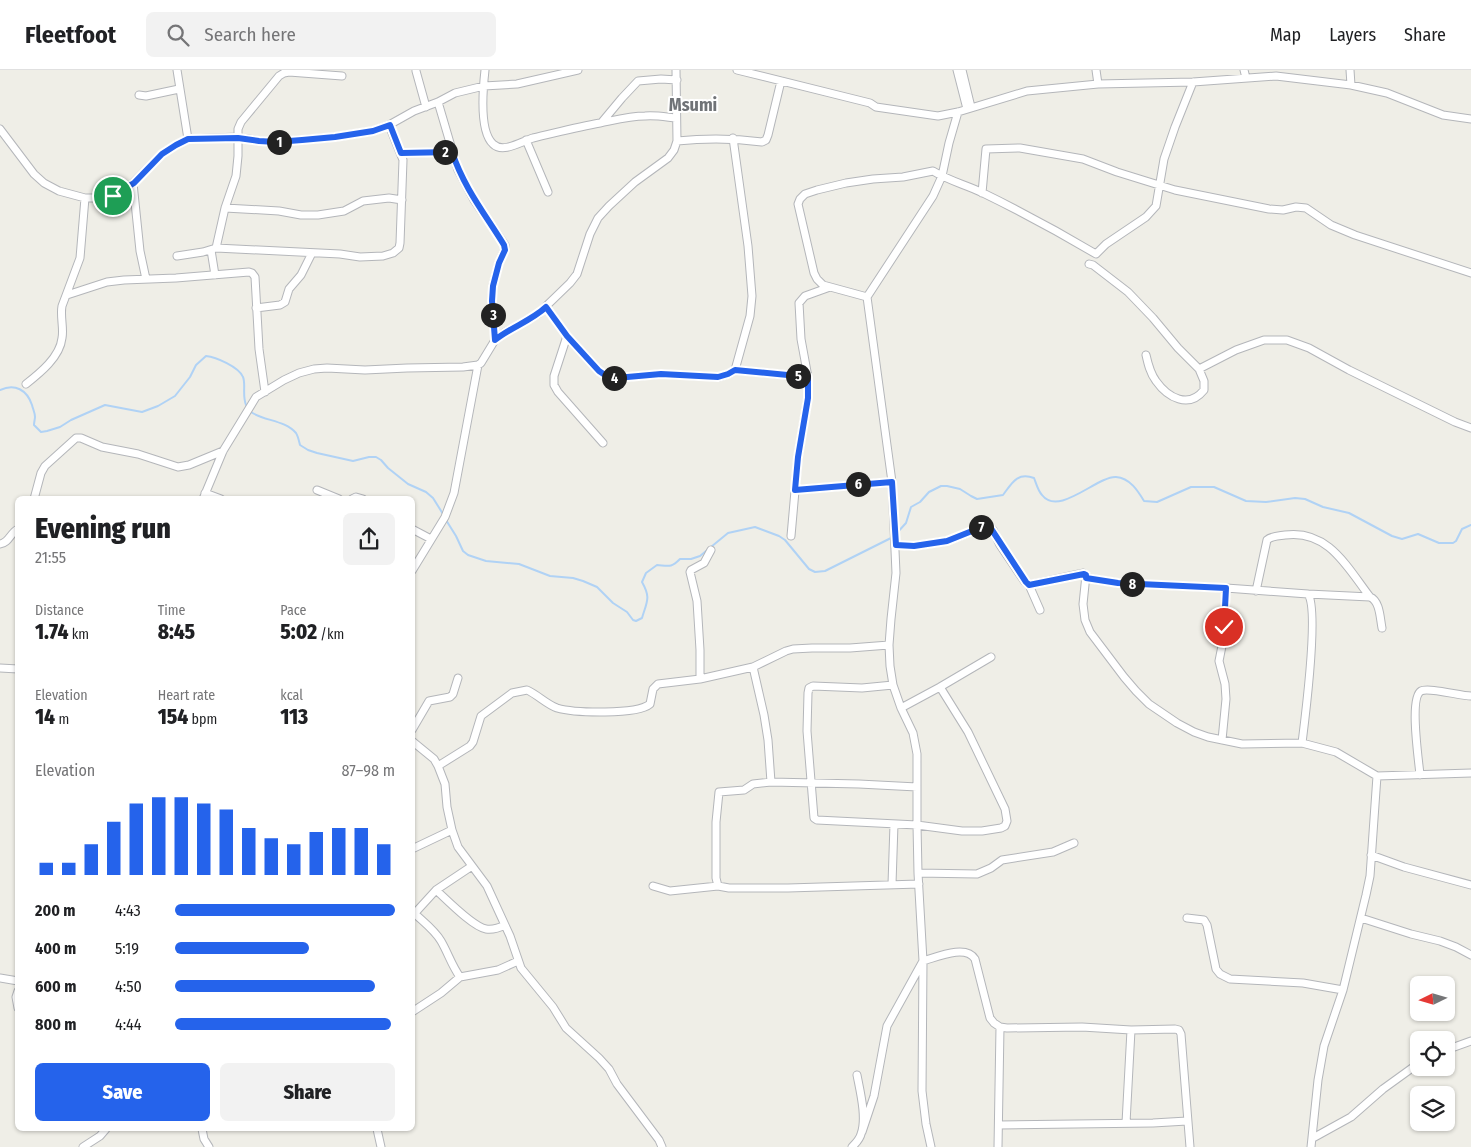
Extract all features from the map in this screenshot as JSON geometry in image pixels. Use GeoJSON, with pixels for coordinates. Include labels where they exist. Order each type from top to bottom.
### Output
{"type":"FeatureCollection","features":[{"type":"Feature","properties":{"kind":"street"},"geometry":{"type":"LineString","coordinates":[[177,70],[188,139]]}},
{"type":"Feature","properties":{"kind":"street"},"geometry":{"type":"LineString","coordinates":[[485,70],[484,119],[488,136],[494,145],[500,148],[568,129],[636,116],[676,118]]}},
{"type":"Feature","properties":{"kind":"street"},"geometry":{"type":"LineString","coordinates":[[0,129],[34,174],[44,183],[60,191],[93,199],[113,196],[134,183],[162,154],[188,139],[238,138],[276,142],[335,137],[373,131],[390,125],[414,111],[455,93],[484,86],[517,84],[578,70]]}},
{"type":"Feature","properties":{"kind":"street"},"geometry":{"type":"LineString","coordinates":[[204,496],[223,451],[256,397],[299,373],[327,368],[365,370],[478,365],[482,363],[495,340],[538,314],[546,307],[577,274],[590,234],[598,218],[635,182],[668,158],[674,150],[677,141],[676,70]]}},
{"type":"Feature","properties":{"kind":"street"},"geometry":{"type":"LineString","coordinates":[[736,70],[876,107],[938,116],[958,112],[1027,91],[1098,84],[1193,82],[1276,76],[1351,85],[1387,93],[1443,116],[1471,119]]}},
{"type":"Feature","properties":{"kind":"street"},"geometry":{"type":"LineString","coordinates":[[957,70],[969,108]]}},
{"type":"Feature","properties":{"kind":"street"},"geometry":{"type":"LineString","coordinates":[[962,70],[969,108]]}},
{"type":"Feature","properties":{"kind":"street"},"geometry":{"type":"LineString","coordinates":[[1096,70],[1098,84]]}},
{"type":"Feature","properties":{"kind":"street"},"geometry":{"type":"LineString","coordinates":[[1244,70],[1246,78]]}},
{"type":"Feature","properties":{"kind":"street"},"geometry":{"type":"LineString","coordinates":[[1350,70],[1351,85]]}},
{"type":"Feature","properties":{"kind":"street"},"geometry":{"type":"LineString","coordinates":[[416,71],[426,107]]}},
{"type":"Feature","properties":{"kind":"street"},"geometry":{"type":"LineString","coordinates":[[215,274],[214,249],[236,176],[238,129],[241,122],[279,76],[284,73],[342,76]]}},
{"type":"Feature","properties":{"kind":"street"},"geometry":{"type":"LineString","coordinates":[[602,122],[638,81],[677,80]]}},
{"type":"Feature","properties":{"kind":"street"},"geometry":{"type":"LineString","coordinates":[[677,141],[701,138],[733,138],[762,142],[766,140],[781,81]]}},
{"type":"Feature","properties":{"kind":"street"},"geometry":{"type":"LineString","coordinates":[[867,297],[830,287],[817,279],[799,212],[798,204],[805,194],[846,183],[903,177],[933,171],[982,193],[1096,254],[1106,244],[1146,217],[1156,206],[1164,159],[1193,82]]}},
{"type":"Feature","properties":{"kind":"street"},"geometry":{"type":"LineString","coordinates":[[139,95],[146,96],[179,89]]}},
{"type":"Feature","properties":{"kind":"street"},"geometry":{"type":"LineString","coordinates":[[438,102],[458,170],[474,200],[504,245],[505,250],[499,263],[493,286],[492,301],[495,340]]}},
{"type":"Feature","properties":{"kind":"street"},"geometry":{"type":"LineString","coordinates":[[931,1147],[922,1091],[923,961],[918,873],[917,754],[914,733],[901,708],[893,685],[890,666],[889,645],[896,573],[892,482],[867,297],[933,196],[942,176],[958,112]]}},
{"type":"Feature","properties":{"kind":"street"},"geometry":{"type":"LineString","coordinates":[[177,256],[214,249],[360,257],[383,256],[393,253],[400,248],[403,167],[401,153],[390,125]]}},
{"type":"Feature","properties":{"kind":"street"},"geometry":{"type":"LineString","coordinates":[[733,138],[748,246],[752,296],[750,316],[735,370]]}},
{"type":"Feature","properties":{"kind":"street"},"geometry":{"type":"LineString","coordinates":[[526,140],[548,192]]}},
{"type":"Feature","properties":{"kind":"street"},"geometry":{"type":"LineString","coordinates":[[982,193],[985,151],[988,149],[1020,148],[1083,159],[1116,172],[1175,190],[1269,209],[1306,208],[1331,225],[1471,273]]}},
{"type":"Feature","properties":{"kind":"street"},"geometry":{"type":"LineString","coordinates":[[401,153],[452,152]]}},
{"type":"Feature","properties":{"kind":"street"},"geometry":{"type":"LineString","coordinates":[[134,183],[140,251],[146,279]]}},
{"type":"Feature","properties":{"kind":"street"},"geometry":{"type":"LineString","coordinates":[[26,384],[48,365],[59,348],[62,338],[62,306],[80,258],[85,198]]}},
{"type":"Feature","properties":{"kind":"street"},"geometry":{"type":"LineString","coordinates":[[225,208],[318,215],[344,211],[363,201],[389,198],[402,200]]}},
{"type":"Feature","properties":{"kind":"street"},"geometry":{"type":"LineString","coordinates":[[256,308],[280,305],[285,302],[289,289],[301,275],[312,253]]}},
{"type":"Feature","properties":{"kind":"street"},"geometry":{"type":"LineString","coordinates":[[1089,264],[1093,265],[1128,292],[1153,318],[1178,348],[1199,369],[1204,381],[1204,390],[1199,397],[1186,401],[1173,398],[1156,382],[1149,368],[1146,355]]}},
{"type":"Feature","properties":{"kind":"street"},"geometry":{"type":"LineString","coordinates":[[67,295],[107,282],[250,272],[255,277],[259,349],[265,392]]}},
{"type":"Feature","properties":{"kind":"street"},"geometry":{"type":"LineString","coordinates":[[791,536],[798,457],[808,398],[808,377],[801,339],[799,304],[805,296],[830,287]]}},
{"type":"Feature","properties":{"kind":"street"},"geometry":{"type":"LineString","coordinates":[[546,307],[567,336],[599,371],[608,377],[661,374],[718,377],[735,370],[808,377]]}},
{"type":"Feature","properties":{"kind":"street"},"geometry":{"type":"LineString","coordinates":[[567,336],[554,376],[554,384],[558,392],[603,443]]}},
{"type":"Feature","properties":{"kind":"street"},"geometry":{"type":"LineString","coordinates":[[1199,369],[1236,350],[1264,340],[1287,340],[1309,348],[1349,370],[1471,428]]}},
{"type":"Feature","properties":{"kind":"street"},"geometry":{"type":"LineString","coordinates":[[415,566],[445,517],[454,494],[478,365]]}},
{"type":"Feature","properties":{"kind":"street"},"geometry":{"type":"LineString","coordinates":[[35,496],[41,473],[45,466],[76,438],[138,454],[178,467],[189,466],[223,451]]}},
{"type":"Feature","properties":{"kind":"street"},"geometry":{"type":"LineString","coordinates":[[795,490],[892,482]]}},
{"type":"Feature","properties":{"kind":"street"},"geometry":{"type":"LineString","coordinates":[[317,490],[331,496]]}},
{"type":"Feature","properties":{"kind":"street"},"geometry":{"type":"LineString","coordinates":[[895,543],[914,546],[947,541],[982,527],[990,527],[1029,585],[1040,610]]}},
{"type":"Feature","properties":{"kind":"street"},"geometry":{"type":"LineString","coordinates":[[0,544],[6,542],[15,530]]}},
{"type":"Feature","properties":{"kind":"street"},"geometry":{"type":"LineString","coordinates":[[415,531],[431,539]]}},
{"type":"Feature","properties":{"kind":"street"},"geometry":{"type":"LineString","coordinates":[[1256,591],[1267,540],[1270,537],[1294,534],[1314,537],[1335,551],[1370,597],[1374,598],[1382,628]]}},
{"type":"Feature","properties":{"kind":"street"},"geometry":{"type":"LineString","coordinates":[[700,679],[697,601],[690,572],[704,563],[711,550]]}},
{"type":"Feature","properties":{"kind":"street"},"geometry":{"type":"LineString","coordinates":[[1029,585],[1086,575],[1083,604],[1085,620],[1090,632],[1124,678],[1149,704],[1194,732],[1242,744],[1302,743],[1336,752],[1377,776],[1471,773]]}},
{"type":"Feature","properties":{"kind":"street"},"geometry":{"type":"LineString","coordinates":[[1086,578],[1118,583],[1370,597]]}},
{"type":"Feature","properties":{"kind":"street"},"geometry":{"type":"LineString","coordinates":[[1222,740],[1226,699],[1225,684],[1218,661],[1223,642],[1226,588]]}},
{"type":"Feature","properties":{"kind":"street"},"geometry":{"type":"LineString","coordinates":[[1302,743],[1309,684],[1312,620],[1311,598],[1308,594]]}},
{"type":"Feature","properties":{"kind":"street"},"geometry":{"type":"LineString","coordinates":[[438,766],[470,746],[481,716],[512,693],[527,690],[550,705],[572,711],[611,712],[648,706],[654,686],[658,684],[700,679],[753,667],[786,651],[889,645]]}},
{"type":"Feature","properties":{"kind":"street"},"geometry":{"type":"LineString","coordinates":[[901,708],[991,657]]}},
{"type":"Feature","properties":{"kind":"street"},"geometry":{"type":"LineString","coordinates":[[753,667],[768,740],[771,782]]}},
{"type":"Feature","properties":{"kind":"street"},"geometry":{"type":"LineString","coordinates":[[0,668],[15,669]]}},
{"type":"Feature","properties":{"kind":"street"},"geometry":{"type":"LineString","coordinates":[[415,725],[429,701],[453,694],[458,678]]}},
{"type":"Feature","properties":{"kind":"street"},"geometry":{"type":"LineString","coordinates":[[893,685],[862,688],[813,686],[809,688],[807,731],[812,812],[817,820],[862,821],[982,831],[1005,826],[1007,822],[1006,810],[968,732],[940,687]]}},
{"type":"Feature","properties":{"kind":"street"},"geometry":{"type":"LineString","coordinates":[[1420,775],[1415,723],[1418,693],[1430,690],[1471,696]]}},
{"type":"Feature","properties":{"kind":"street"},"geometry":{"type":"LineString","coordinates":[[415,743],[434,759],[438,766],[445,784],[447,807],[458,846],[487,886],[505,925],[521,968],[553,1007],[566,1028],[599,1058],[609,1070],[662,1147]]}},
{"type":"Feature","properties":{"kind":"street"},"geometry":{"type":"LineString","coordinates":[[1311,1147],[1320,1065],[1330,1025],[1343,990],[1352,956],[1370,876],[1377,776]]}},
{"type":"Feature","properties":{"kind":"street"},"geometry":{"type":"LineString","coordinates":[[718,886],[716,878],[716,822],[718,793],[721,791],[744,790],[753,784],[771,782],[918,787]]}},
{"type":"Feature","properties":{"kind":"street"},"geometry":{"type":"LineString","coordinates":[[892,884],[894,824]]}},
{"type":"Feature","properties":{"kind":"street"},"geometry":{"type":"LineString","coordinates":[[415,848],[452,830]]}},
{"type":"Feature","properties":{"kind":"street"},"geometry":{"type":"LineString","coordinates":[[918,873],[977,874],[991,868],[1002,860],[1053,852],[1074,843]]}},
{"type":"Feature","properties":{"kind":"street"},"geometry":{"type":"LineString","coordinates":[[1371,855],[1471,885]]}},
{"type":"Feature","properties":{"kind":"street"},"geometry":{"type":"LineString","coordinates":[[415,911],[436,890],[472,866]]}},
{"type":"Feature","properties":{"kind":"street"},"geometry":{"type":"LineString","coordinates":[[653,886],[666,890],[718,886],[729,888],[788,888],[919,884]]}},
{"type":"Feature","properties":{"kind":"street"},"geometry":{"type":"LineString","coordinates":[[436,890],[483,929],[492,929],[505,925]]}},
{"type":"Feature","properties":{"kind":"street"},"geometry":{"type":"LineString","coordinates":[[415,913],[441,941],[454,969],[460,977]]}},
{"type":"Feature","properties":{"kind":"street"},"geometry":{"type":"LineString","coordinates":[[1187,918],[1204,920],[1207,925],[1216,969],[1220,974],[1230,978],[1303,983],[1343,990]]}},
{"type":"Feature","properties":{"kind":"street"},"geometry":{"type":"LineString","coordinates":[[1360,918],[1440,941],[1456,947],[1471,956]]}},
{"type":"Feature","properties":{"kind":"street"},"geometry":{"type":"LineString","coordinates":[[852,1147],[860,1137],[874,1096],[887,1026],[923,961],[961,951],[972,954],[975,959],[990,1018],[1000,1027],[1016,1029],[1082,1027],[1179,1030],[1181,1034],[1190,1147]]}},
{"type":"Feature","properties":{"kind":"street"},"geometry":{"type":"LineString","coordinates":[[415,1010],[441,993],[460,977],[498,970],[518,961]]}},
{"type":"Feature","properties":{"kind":"street"},"geometry":{"type":"LineString","coordinates":[[0,978],[15,980]]}},
{"type":"Feature","properties":{"kind":"street"},"geometry":{"type":"LineString","coordinates":[[998,1147],[1000,1027]]}},
{"type":"Feature","properties":{"kind":"street"},"geometry":{"type":"LineString","coordinates":[[1126,1123],[1131,1030]]}},
{"type":"Feature","properties":{"kind":"street"},"geometry":{"type":"LineString","coordinates":[[1455,1047],[1471,1042]]}},
{"type":"Feature","properties":{"kind":"street"},"geometry":{"type":"LineString","coordinates":[[1313,1138],[1351,1117],[1383,1088],[1410,1069]]}},
{"type":"Feature","properties":{"kind":"street"},"geometry":{"type":"LineString","coordinates":[[857,1075],[863,1116],[862,1132]]}},
{"type":"Feature","properties":{"kind":"street"},"geometry":{"type":"LineString","coordinates":[[999,1125],[1188,1121]]}},
{"type":"Feature","properties":{"kind":"street"},"geometry":{"type":"LineString","coordinates":[[83,1147],[104,1131]]}},
{"type":"Feature","properties":{"kind":"street"},"geometry":{"type":"LineString","coordinates":[[202,1131],[204,1139],[209,1147]]}},
{"type":"Feature","properties":{"kind":"street"},"geometry":{"type":"LineString","coordinates":[[377,1131],[381,1147]]}},
{"type":"Feature","properties":{"kind":"waterway"},"geometry":{"type":"LineString","coordinates":[[0,390],[11,387],[20,389],[27,395],[34,411],[34,425],[41,432],[60,427],[105,405],[142,412],[158,406],[175,396],[190,377],[196,365],[206,356],[227,363],[241,373],[244,380],[246,405]]}},
{"type":"Feature","properties":{"kind":"waterway"},"geometry":{"type":"LineString","coordinates":[[251,412],[291,429],[297,434],[300,445],[308,450],[353,461],[376,457],[408,484],[426,492],[433,498],[443,514]]}},
{"type":"Feature","properties":{"kind":"waterway"},"geometry":{"type":"LineString","coordinates":[[896,534],[906,523],[911,507],[920,502],[929,492],[941,486],[960,489],[977,499],[1003,495],[1009,486],[1023,476],[1034,478],[1038,489],[1049,501],[1068,499],[1099,482],[1116,477],[1129,482],[1144,501],[1157,502],[1191,487],[1214,487],[1246,501],[1266,502],[1295,498],[1305,499],[1323,507],[1349,513],[1392,536],[1402,539],[1418,534],[1439,543],[1453,543],[1462,529],[1471,525]]}},
{"type":"Feature","properties":{"kind":"waterway"},"geometry":{"type":"LineString","coordinates":[[446,520],[463,551],[468,555],[486,561],[519,564],[550,576],[583,581],[597,587],[613,603],[627,612],[636,621],[642,618],[647,603],[647,596],[642,582],[646,573],[657,565],[670,566],[680,559],[691,559],[700,556],[728,533],[755,527],[779,536],[785,540],[809,569],[815,572],[825,571],[893,537]]}},
{"type":"Feature","properties":{"kind":"district","name":"Msumi"},"geometry":{"type":"Point","coordinates":[693,105]}},
{"type":"Feature","properties":{"kind":"route"},"geometry":{"type":"LineString","coordinates":[[113,196],[134,183],[162,154],[188,139],[238,138],[276,142],[335,137],[373,131],[390,125],[401,153],[452,152],[458,170],[474,200],[504,245],[505,250],[499,263],[493,286],[492,301],[495,340],[512,328],[526,322],[546,307],[567,336],[599,371],[608,377],[661,374],[718,377],[735,370],[808,377],[808,398],[798,457],[795,490],[892,482],[896,545],[914,546],[947,541],[982,527],[990,527],[1000,545],[1029,585],[1084,574],[1086,578],[1118,583],[1226,588],[1224,627]]}}]}
